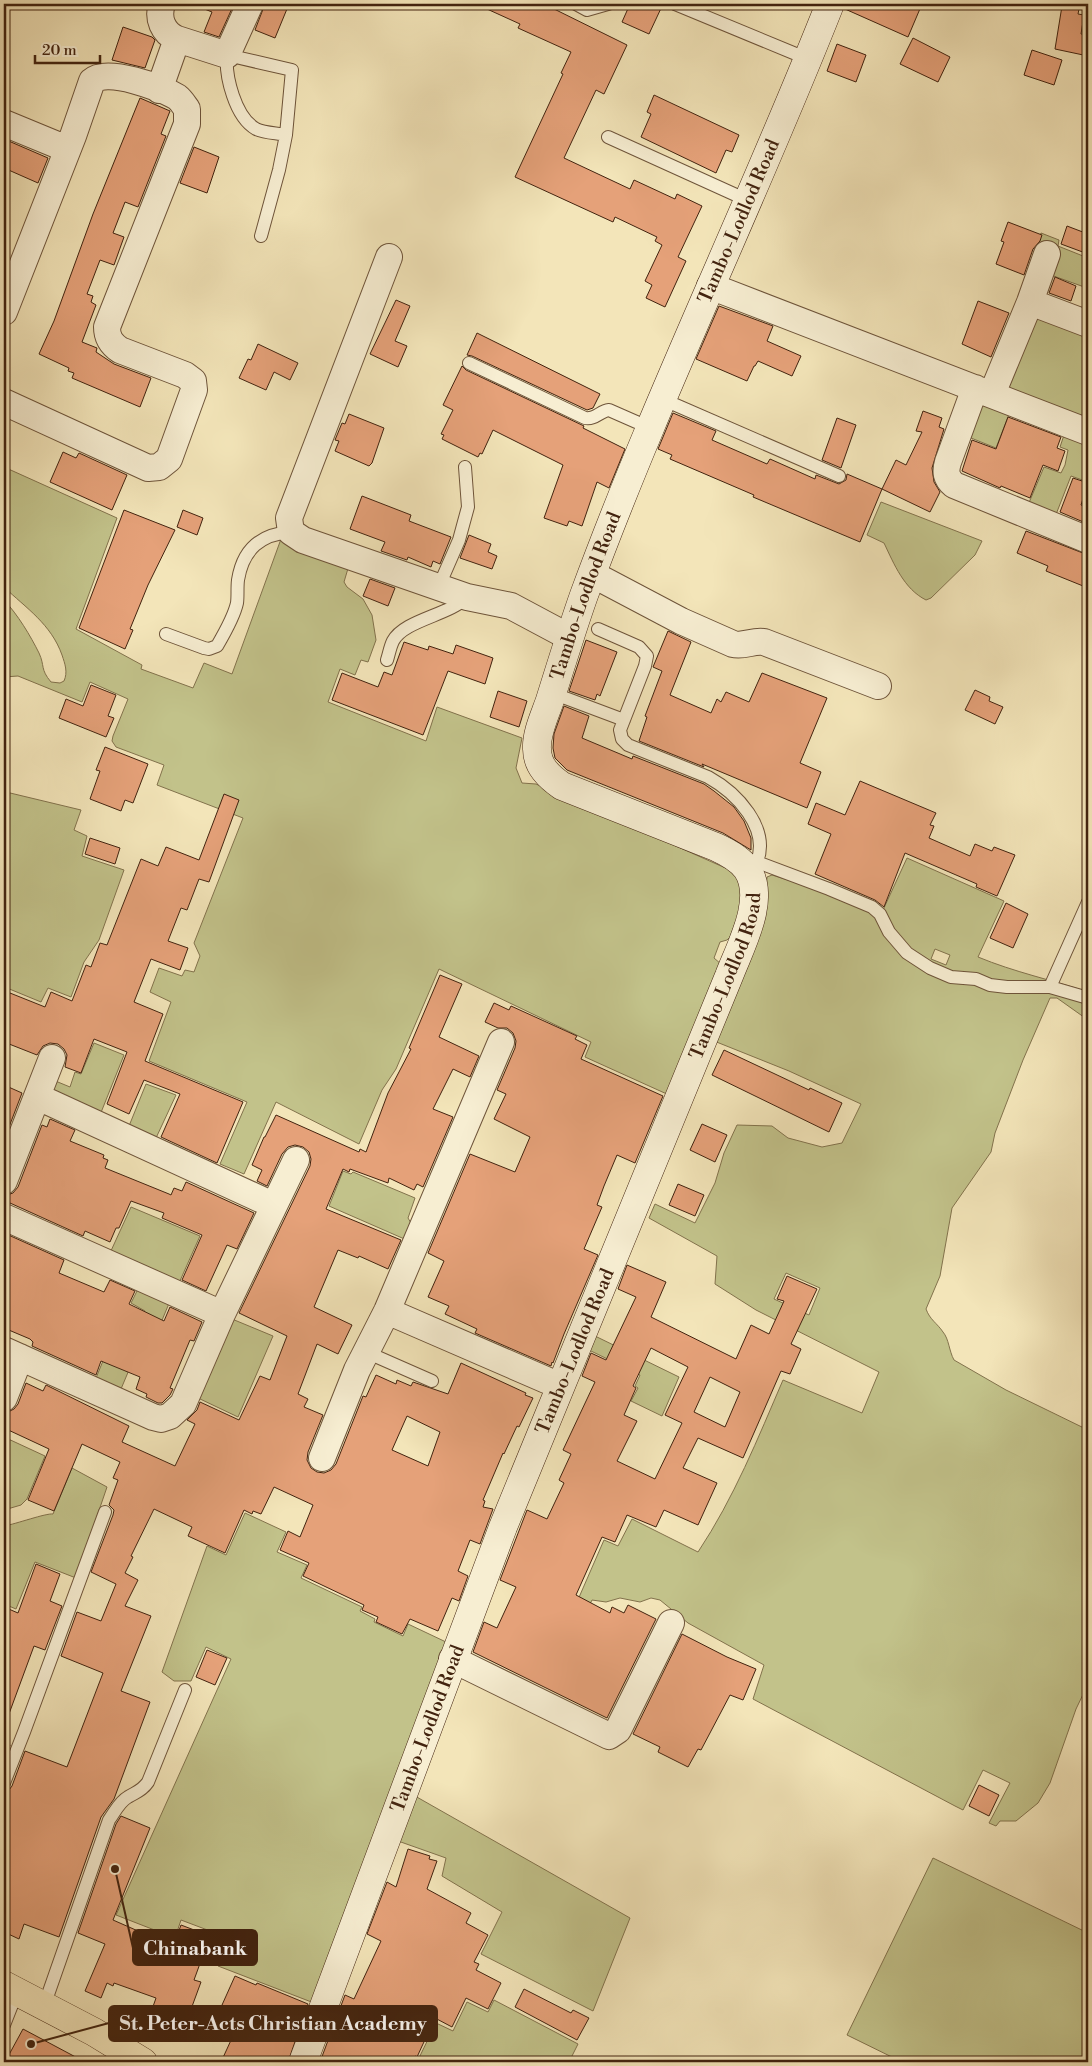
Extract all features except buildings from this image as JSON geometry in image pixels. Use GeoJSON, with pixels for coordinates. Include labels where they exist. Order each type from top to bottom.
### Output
{"type":"FeatureCollection","features":[{"type":"Feature","properties":{"kind":"highway"},"geometry":{"type":"LineString","coordinates":[[10,1988],[94,2032],[143,2062]]}},
{"type":"Feature","properties":{"kind":"street"},"geometry":{"type":"LineString","coordinates":[[162,4],[161,14],[165,31],[169,35],[227,55],[250,4]]}},
{"type":"Feature","properties":{"kind":"street","name":"Tambo-Lodlod Road"},"geometry":{"type":"LineString","coordinates":[[303,2062],[452,1659],[503,1527],[747,930],[752,913],[754,900],[751,878],[752,866],[716,847],[568,789],[552,779],[541,766],[537,747],[569,637],[592,574],[662,399],[830,4]]}},
{"type":"Feature","properties":{"kind":"street"},"geometry":{"type":"LineString","coordinates":[[159,90],[177,39]]}},
{"type":"Feature","properties":{"kind":"street"},"geometry":{"type":"LineString","coordinates":[[4,312],[12,261],[73,136],[90,84],[95,78],[117,76],[176,97],[187,109],[187,124],[108,327],[107,334],[114,346],[120,350],[185,375],[192,381],[194,390],[169,459],[159,467],[148,468],[4,402]]}},
{"type":"Feature","properties":{"kind":"street"},"geometry":{"type":"LineString","coordinates":[[4,123],[67,149]]}},
{"type":"Feature","properties":{"kind":"street"},"geometry":{"type":"LineString","coordinates":[[1047,254],[1030,302],[948,462],[946,473],[950,482],[954,485],[1088,540]]}},
{"type":"Feature","properties":{"kind":"street"},"geometry":{"type":"LineString","coordinates":[[389,257],[289,518],[291,532],[303,540],[467,597],[512,606],[569,637]]}},
{"type":"Feature","properties":{"kind":"street"},"geometry":{"type":"LineString","coordinates":[[710,286],[1088,432]]}},
{"type":"Feature","properties":{"kind":"street"},"geometry":{"type":"LineString","coordinates":[[1030,302],[1087,320]]}},
{"type":"Feature","properties":{"kind":"street"},"geometry":{"type":"LineString","coordinates":[[592,574],[681,622],[733,644],[740,645],[752,641],[764,642],[878,686]]}},
{"type":"Feature","properties":{"kind":"street"},"geometry":{"type":"LineString","coordinates":[[322,1458],[366,1352],[387,1311],[501,1042]]}},
{"type":"Feature","properties":{"kind":"street"},"geometry":{"type":"LineString","coordinates":[[4,1181],[52,1058]]}},
{"type":"Feature","properties":{"kind":"street"},"geometry":{"type":"LineString","coordinates":[[38,1097],[273,1205]]}},
{"type":"Feature","properties":{"kind":"street"},"geometry":{"type":"LineString","coordinates":[[4,1398],[12,1353],[153,1417],[161,1419],[170,1416],[183,1404],[222,1314],[296,1160]]}},
{"type":"Feature","properties":{"kind":"street"},"geometry":{"type":"LineString","coordinates":[[4,1217],[222,1314]]}},
{"type":"Feature","properties":{"kind":"street"},"geometry":{"type":"LineString","coordinates":[[387,1311],[560,1386]]}},
{"type":"Feature","properties":{"kind":"street"},"geometry":{"type":"LineString","coordinates":[[452,1659],[609,1736],[618,1730],[671,1622]]}},
{"type":"Feature","properties":{"kind":"lane"},"geometry":{"type":"LineString","coordinates":[[576,4],[587,10],[608,4]]}},
{"type":"Feature","properties":{"kind":"lane"},"geometry":{"type":"LineString","coordinates":[[675,4],[808,59]]}},
{"type":"Feature","properties":{"kind":"lane"},"geometry":{"type":"LineString","coordinates":[[261,236],[279,170],[286,135],[292,70],[227,55],[228,76],[238,107],[243,116],[256,129],[286,135]]}},
{"type":"Feature","properties":{"kind":"lane"},"geometry":{"type":"LineString","coordinates":[[608,138],[747,200]]}},
{"type":"Feature","properties":{"kind":"lane"},"geometry":{"type":"LineString","coordinates":[[469,363],[585,418],[591,418],[603,411],[609,410],[650,428]]}},
{"type":"Feature","properties":{"kind":"lane"},"geometry":{"type":"LineString","coordinates":[[662,399],[839,476]]}},
{"type":"Feature","properties":{"kind":"lane"},"geometry":{"type":"LineString","coordinates":[[439,586],[459,540],[468,507],[465,467]]}},
{"type":"Feature","properties":{"kind":"lane"},"geometry":{"type":"LineString","coordinates":[[166,634],[208,650],[217,646],[236,607],[240,572],[249,552],[258,542],[265,538],[278,533],[291,532]]}},
{"type":"Feature","properties":{"kind":"lane"},"geometry":{"type":"LineString","coordinates":[[387,660],[393,642],[400,633],[458,604],[467,597]]}},
{"type":"Feature","properties":{"kind":"lane"},"geometry":{"type":"LineString","coordinates":[[598,630],[638,647],[647,656],[620,734],[624,742],[708,777],[732,794],[758,831],[761,853],[752,866],[829,889],[872,907],[880,914],[890,932],[907,953],[930,968],[951,977],[976,979],[990,985],[1007,988],[1050,987],[1088,998]]}},
{"type":"Feature","properties":{"kind":"lane"},"geometry":{"type":"LineString","coordinates":[[552,693],[624,720]]}},
{"type":"Feature","properties":{"kind":"lane"},"geometry":{"type":"LineString","coordinates":[[1050,987],[1088,902]]}},
{"type":"Feature","properties":{"kind":"lane"},"geometry":{"type":"LineString","coordinates":[[366,1352],[432,1381]]}},
{"type":"Feature","properties":{"kind":"lane"},"geometry":{"type":"LineString","coordinates":[[4,1783],[105,1512]]}},
{"type":"Feature","properties":{"kind":"lane"},"geometry":{"type":"LineString","coordinates":[[44,2006],[109,1820],[120,1804],[144,1788],[148,1782],[185,1690]]}},
{"type":"Feature","properties":{"kind":"lane"},"geometry":{"type":"LineString","coordinates":[[4,2025],[10,1988]]}},
{"type":"Feature","properties":{"kind":"green space"},"geometry":{"type":"Polygon","coordinates":[[[1041,233],[1059,240],[1058,246],[1088,258],[1087,288],[1048,274],[1056,253],[1037,245],[1041,233]]]}},
{"type":"Feature","properties":{"kind":"green space"},"geometry":{"type":"Polygon","coordinates":[[[1035,316],[1088,333],[1088,372],[1086,378],[1088,379],[1088,423],[1014,393],[1008,387],[1035,316]]]}},
{"type":"Feature","properties":{"kind":"green space"},"geometry":{"type":"Polygon","coordinates":[[[980,399],[1011,409],[996,448],[966,436],[980,399]]]}},
{"type":"Feature","properties":{"kind":"green space"},"geometry":{"type":"Polygon","coordinates":[[[1064,435],[1088,440],[1088,482],[1071,476],[1055,517],[1028,505],[1044,467],[1061,473],[1068,450],[1060,447],[1064,435]]]}},
{"type":"Feature","properties":{"kind":"green space"},"geometry":{"type":"Polygon","coordinates":[[[4,467],[117,518],[76,629],[142,665],[141,669],[193,688],[204,663],[232,674],[281,539],[349,565],[344,582],[347,587],[363,599],[372,615],[376,640],[368,662],[361,660],[355,675],[340,669],[328,702],[426,741],[437,707],[522,738],[516,768],[522,783],[536,784],[730,870],[737,878],[742,894],[739,911],[730,937],[720,942],[714,958],[721,964],[669,1095],[585,1057],[591,1042],[439,969],[396,1069],[382,1090],[359,1144],[276,1102],[244,1174],[220,1164],[247,1102],[149,1061],[171,1002],[150,992],[159,968],[182,976],[185,970],[194,972],[200,956],[194,943],[243,818],[157,785],[164,765],[116,747],[112,741],[113,736],[128,699],[90,682],[82,702],[18,676],[4,677],[4,600],[32,639],[41,657],[45,674],[51,682],[60,683],[64,681],[66,671],[57,644],[45,625],[4,587],[4,467]]]}},
{"type":"Feature","properties":{"kind":"green space"},"geometry":{"type":"Polygon","coordinates":[[[881,502],[982,541],[975,555],[931,598],[926,600],[906,583],[884,543],[867,535],[881,502]]]}},
{"type":"Feature","properties":{"kind":"green space"},"geometry":{"type":"Polygon","coordinates":[[[4,793],[81,810],[74,830],[87,836],[82,856],[124,870],[99,940],[84,962],[71,997],[48,988],[41,1002],[7,988],[4,983],[4,793]]]}},
{"type":"Feature","properties":{"kind":"green space"},"geometry":{"type":"Polygon","coordinates":[[[907,858],[1004,901],[978,957],[1088,992],[1088,1020],[1057,998],[1050,998],[1023,1060],[995,1133],[991,1152],[952,1208],[940,1276],[926,1309],[945,1335],[954,1360],[1006,1390],[1088,1430],[1088,1684],[1076,1709],[1050,1783],[1038,1803],[1016,1821],[1000,1821],[996,1826],[989,1823],[1010,1783],[983,1770],[963,1810],[955,1806],[753,1699],[764,1665],[688,1623],[660,1600],[651,1598],[640,1602],[620,1598],[606,1602],[592,1600],[580,1624],[570,1618],[604,1540],[618,1546],[632,1519],[698,1552],[734,1489],[755,1446],[783,1380],[862,1413],[879,1372],[756,1310],[715,1284],[717,1256],[649,1218],[655,1204],[695,1223],[715,1183],[724,1153],[737,1125],[772,1126],[788,1138],[822,1147],[842,1143],[861,1104],[789,1071],[714,1041],[766,892],[767,877],[772,875],[883,910],[907,858]],[[935,949],[931,959],[946,965],[950,955],[935,949]],[[786,1273],[774,1299],[809,1315],[820,1288],[786,1273]]]}},
{"type":"Feature","properties":{"kind":"green space"},"geometry":{"type":"Polygon","coordinates":[[[94,1043],[124,1055],[100,1115],[54,1094],[53,1080],[70,1087],[75,1072],[81,1074],[94,1043]]]}},
{"type":"Feature","properties":{"kind":"green space"},"geometry":{"type":"Polygon","coordinates":[[[146,1084],[176,1095],[156,1138],[129,1126],[146,1084]]]}},
{"type":"Feature","properties":{"kind":"green space"},"geometry":{"type":"Polygon","coordinates":[[[343,1171],[351,1174],[353,1172],[415,1198],[408,1218],[411,1223],[409,1241],[329,1206],[343,1171]]]}},
{"type":"Feature","properties":{"kind":"green space"},"geometry":{"type":"Polygon","coordinates":[[[131,1207],[200,1236],[179,1283],[110,1253],[131,1207]]]}},
{"type":"Feature","properties":{"kind":"green space"},"geometry":{"type":"Polygon","coordinates":[[[139,1287],[170,1301],[153,1342],[134,1358],[121,1389],[96,1378],[105,1356],[139,1323],[145,1311],[131,1303],[139,1287]]]}},
{"type":"Feature","properties":{"kind":"green space"},"geometry":{"type":"Polygon","coordinates":[[[232,1319],[273,1336],[238,1417],[198,1398],[232,1319]]]}},
{"type":"Feature","properties":{"kind":"green space"},"geometry":{"type":"Polygon","coordinates":[[[595,1336],[679,1377],[662,1416],[631,1401],[638,1388],[635,1386],[640,1375],[589,1350],[595,1336]]]}},
{"type":"Feature","properties":{"kind":"green space"},"geometry":{"type":"Polygon","coordinates":[[[4,1437],[45,1456],[27,1499],[21,1505],[4,1510],[4,1437]]]}},
{"type":"Feature","properties":{"kind":"green space"},"geometry":{"type":"Polygon","coordinates":[[[72,1468],[107,1487],[76,1578],[35,1562],[16,1609],[4,1604],[4,1526],[53,1514],[72,1468]]]}},
{"type":"Feature","properties":{"kind":"green space"},"geometry":{"type":"Polygon","coordinates":[[[245,1513],[286,1532],[277,1552],[307,1565],[301,1578],[362,1607],[360,1611],[375,1619],[374,1622],[403,1636],[408,1624],[446,1642],[314,2003],[218,1966],[226,1937],[181,1920],[175,1938],[116,1915],[231,1659],[206,1647],[191,1681],[174,1681],[162,1672],[207,1546],[226,1555],[245,1513]]]}},
{"type":"Feature","properties":{"kind":"green space"},"geometry":{"type":"Polygon","coordinates":[[[415,1796],[630,1918],[593,2011],[481,1954],[502,1912],[442,1876],[446,1858],[398,1841],[415,1796]]]}},
{"type":"Feature","properties":{"kind":"green space"},"geometry":{"type":"Polygon","coordinates":[[[933,1858],[1088,1933],[1088,2062],[902,2062],[847,2035],[933,1858]]]}},
{"type":"Feature","properties":{"kind":"green space"},"geometry":{"type":"Polygon","coordinates":[[[494,2000],[578,2044],[569,2062],[417,2062],[436,2023],[453,2031],[467,2002],[488,2012],[494,2000]]]}},
{"type":"Feature","properties":{"kind":"place","name":"Chinabank"},"geometry":{"type":"Point","coordinates":[115,1869]}},
{"type":"Feature","properties":{"kind":"place","name":"St. Peter-Acts Christian Academy"},"geometry":{"type":"Point","coordinates":[31,2044]}}]}
